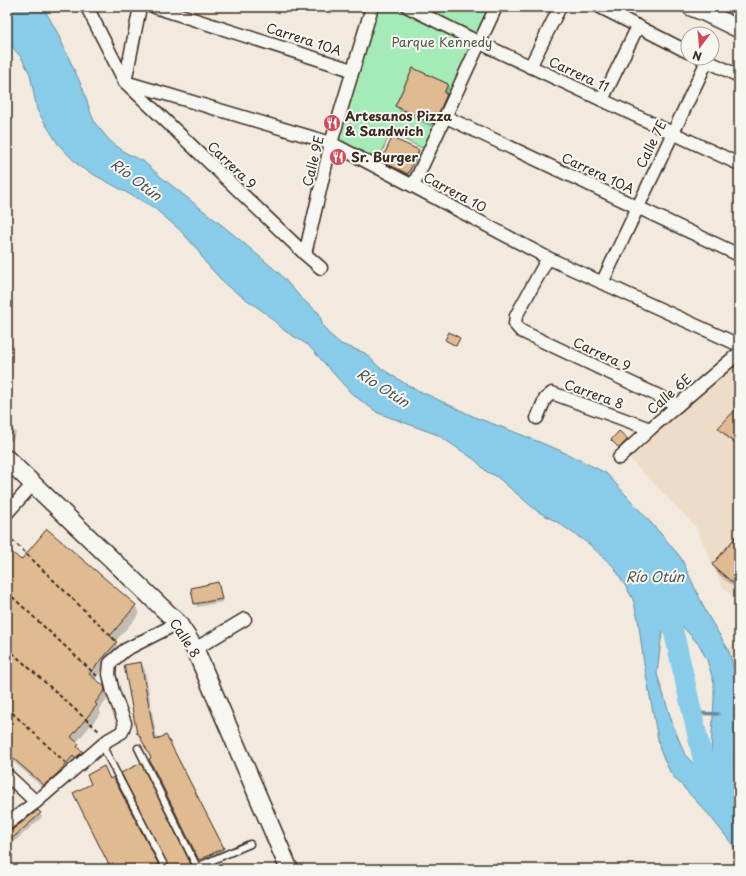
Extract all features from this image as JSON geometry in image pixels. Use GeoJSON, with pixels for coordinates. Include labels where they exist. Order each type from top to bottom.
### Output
{"type":"FeatureCollection","features":[{"type":"Feature","properties":{"kind":"street","name":"Carrera 9"},"geometry":{"type":"LineString","coordinates":[[87,7],[125,82],[321,268]]}},
{"type":"Feature","properties":{"kind":"street"},"geometry":{"type":"LineString","coordinates":[[125,82],[140,7]]}},
{"type":"Feature","properties":{"kind":"street","name":"Carrera 10A"},"geometry":{"type":"LineString","coordinates":[[155,7],[352,70]]}},
{"type":"Feature","properties":{"kind":"street","name":"Calle 9E"},"geometry":{"type":"LineString","coordinates":[[305,254],[331,143],[372,7]]}},
{"type":"Feature","properties":{"kind":"street","name":"Carrera 11"},"geometry":{"type":"LineString","coordinates":[[408,7],[530,67],[739,164]]}},
{"type":"Feature","properties":{"kind":"street"},"geometry":{"type":"LineString","coordinates":[[413,186],[496,7]]}},
{"type":"Feature","properties":{"kind":"street"},"geometry":{"type":"LineString","coordinates":[[530,67],[560,7]]}},
{"type":"Feature","properties":{"kind":"street"},"geometry":{"type":"LineString","coordinates":[[600,7],[680,48]]}},
{"type":"Feature","properties":{"kind":"street"},"geometry":{"type":"LineString","coordinates":[[691,7],[739,29]]}},
{"type":"Feature","properties":{"kind":"street"},"geometry":{"type":"LineString","coordinates":[[715,7],[739,18]]}},
{"type":"Feature","properties":{"kind":"street"},"geometry":{"type":"LineString","coordinates":[[602,100],[638,26]]}},
{"type":"Feature","properties":{"kind":"street","name":"Calle 7E"},"geometry":{"type":"LineString","coordinates":[[602,283],[701,66]]}},
{"type":"Feature","properties":{"kind":"street"},"geometry":{"type":"LineString","coordinates":[[717,66],[739,76]]}},
{"type":"Feature","properties":{"kind":"street","name":"Carrera 10"},"geometry":{"type":"LineString","coordinates":[[125,82],[331,143],[548,258],[739,345]]}},
{"type":"Feature","properties":{"kind":"street","name":"Carrera 10A"},"geometry":{"type":"LineString","coordinates":[[446,117],[739,255]]}},
{"type":"Feature","properties":{"kind":"street","name":"Carrera 9"},"geometry":{"type":"LineString","coordinates":[[548,258],[516,316],[516,324],[521,331],[678,405]]}},
{"type":"Feature","properties":{"kind":"street","name":"Calle 6E"},"geometry":{"type":"LineString","coordinates":[[619,458],[650,429],[739,353]]}},
{"type":"Feature","properties":{"kind":"street","name":"Carrera 8"},"geometry":{"type":"LineString","coordinates":[[537,418],[545,399],[552,393],[650,429]]}},
{"type":"Feature","properties":{"kind":"street","name":"Calle 8"},"geometry":{"type":"LineString","coordinates":[[7,459],[178,622],[195,650],[289,869]]}},
{"type":"Feature","properties":{"kind":"street"},"geometry":{"type":"LineString","coordinates":[[7,513],[33,484]]}},
{"type":"Feature","properties":{"kind":"street"},"geometry":{"type":"LineString","coordinates":[[195,650],[245,619]]}},
{"type":"Feature","properties":{"kind":"street"},"geometry":{"type":"LineString","coordinates":[[7,824],[36,802],[105,742],[122,732],[125,723],[113,692],[109,674],[110,663],[125,650],[178,622]]}},
{"type":"Feature","properties":{"kind":"street"},"geometry":{"type":"LineString","coordinates":[[7,775],[36,802]]}},
{"type":"Feature","properties":{"kind":"lane"},"geometry":{"type":"LineString","coordinates":[[105,742],[166,869]]}},
{"type":"Feature","properties":{"kind":"lane"},"geometry":{"type":"LineString","coordinates":[[138,748],[195,868],[250,844]]}},
{"type":"Feature","properties":{"kind":"path"},"geometry":{"type":"LineString","coordinates":[[7,535],[125,650]]}},
{"type":"Feature","properties":{"kind":"path"},"geometry":{"type":"LineString","coordinates":[[7,592],[113,692]]}},
{"type":"Feature","properties":{"kind":"path"},"geometry":{"type":"LineString","coordinates":[[7,648],[105,742]]}},
{"type":"Feature","properties":{"kind":"path"},"geometry":{"type":"LineString","coordinates":[[7,708],[72,770]]}},
{"type":"Feature","properties":{"kind":"shaded area"},"geometry":{"type":"Polygon","coordinates":[[[739,353],[739,603],[722,586],[696,527],[624,453],[739,353]]]}},
{"type":"Feature","properties":{"kind":"shaded area"},"geometry":{"type":"Polygon","coordinates":[[[739,640],[739,734],[737,734],[737,684],[735,671],[728,649],[739,640]]]}},
{"type":"Feature","properties":{"kind":"green space","name":"Parque Kennedy"},"geometry":{"type":"Polygon","coordinates":[[[372,7],[496,7],[429,151],[390,133],[376,166],[331,143],[372,7]],[[413,68],[395,106],[434,124],[448,95],[444,93],[448,84],[413,68]]]}},
{"type":"Feature","properties":{"kind":"water","name":"Río Otún"},"geometry":{"type":"Polygon","coordinates":[[[7,7],[43,7],[56,30],[83,89],[95,123],[110,141],[126,153],[143,161],[280,274],[302,299],[319,313],[323,326],[328,333],[341,344],[365,353],[379,367],[409,386],[477,418],[559,450],[606,473],[662,535],[681,558],[707,614],[728,649],[735,671],[738,718],[734,756],[735,776],[739,787],[739,853],[710,816],[671,774],[660,750],[644,664],[638,619],[633,599],[614,567],[589,544],[557,522],[537,511],[496,476],[487,472],[475,460],[438,435],[378,413],[352,394],[308,345],[285,331],[264,312],[226,285],[205,262],[197,249],[180,230],[153,207],[80,167],[58,144],[37,110],[30,74],[21,57],[7,41],[7,7]],[[529,457],[522,460],[527,468],[556,487],[639,533],[641,530],[621,508],[572,478],[529,457]],[[668,607],[661,640],[657,674],[673,725],[685,755],[700,770],[710,768],[714,683],[707,660],[700,646],[668,607]]]}},
{"type":"Feature","properties":{"kind":"building"},"geometry":{"type":"Polygon","coordinates":[[[413,68],[448,84],[444,93],[447,94],[434,124],[395,106],[413,68]]]}},
{"type":"Feature","properties":{"kind":"building"},"geometry":{"type":"Polygon","coordinates":[[[392,138],[419,150],[408,174],[381,161],[392,138]]]}},
{"type":"Feature","properties":{"kind":"building"},"geometry":{"type":"Polygon","coordinates":[[[449,332],[460,338],[456,346],[445,340],[449,332]]]}},
{"type":"Feature","properties":{"kind":"building"},"geometry":{"type":"Polygon","coordinates":[[[739,406],[739,447],[718,428],[739,406]]]}},
{"type":"Feature","properties":{"kind":"building"},"geometry":{"type":"Polygon","coordinates":[[[619,431],[628,439],[619,448],[611,440],[619,431]]]}},
{"type":"Feature","properties":{"kind":"building"},"geometry":{"type":"Polygon","coordinates":[[[47,529],[136,605],[110,636],[117,642],[89,674],[104,686],[105,690],[95,703],[97,705],[71,737],[79,744],[77,747],[83,752],[75,758],[73,756],[57,774],[44,785],[7,753],[7,548],[21,560],[47,529]]]}},
{"type":"Feature","properties":{"kind":"building"},"geometry":{"type":"Polygon","coordinates":[[[739,533],[739,588],[712,565],[739,533]]]}},
{"type":"Feature","properties":{"kind":"building"},"geometry":{"type":"Polygon","coordinates":[[[218,582],[222,599],[194,604],[191,588],[218,582]]]}},
{"type":"Feature","properties":{"kind":"building"},"geometry":{"type":"Polygon","coordinates":[[[141,662],[155,740],[166,735],[224,848],[199,860],[149,759],[151,758],[138,733],[137,734],[124,665],[141,662]]]}},
{"type":"Feature","properties":{"kind":"building"},"geometry":{"type":"Polygon","coordinates":[[[141,763],[191,864],[183,869],[170,869],[121,773],[141,763]]]}},
{"type":"Feature","properties":{"kind":"building"},"geometry":{"type":"Polygon","coordinates":[[[104,766],[110,779],[113,777],[161,869],[111,869],[73,793],[91,784],[87,775],[104,766]]]}},
{"type":"Feature","properties":{"kind":"building"},"geometry":{"type":"Polygon","coordinates":[[[38,810],[41,813],[7,843],[7,831],[12,830],[38,810]]]}},
{"type":"Feature","properties":{"kind":"waterway","name":"Río Otún"},"geometry":{"type":"LineString","coordinates":[[497,449],[571,486],[601,504],[641,532],[662,567],[668,607],[705,769],[719,800],[739,826]]}},
{"type":"Feature","properties":{"kind":"waterway"},"geometry":{"type":"LineString","coordinates":[[693,713],[718,714]]}},
{"type":"Feature","properties":{"kind":"place","name":"Artesanos Pizza & Sandwich"},"geometry":{"type":"Point","coordinates":[332,123]}},
{"type":"Feature","properties":{"kind":"place","name":"Sr. Burger"},"geometry":{"type":"Point","coordinates":[338,157]}}]}
